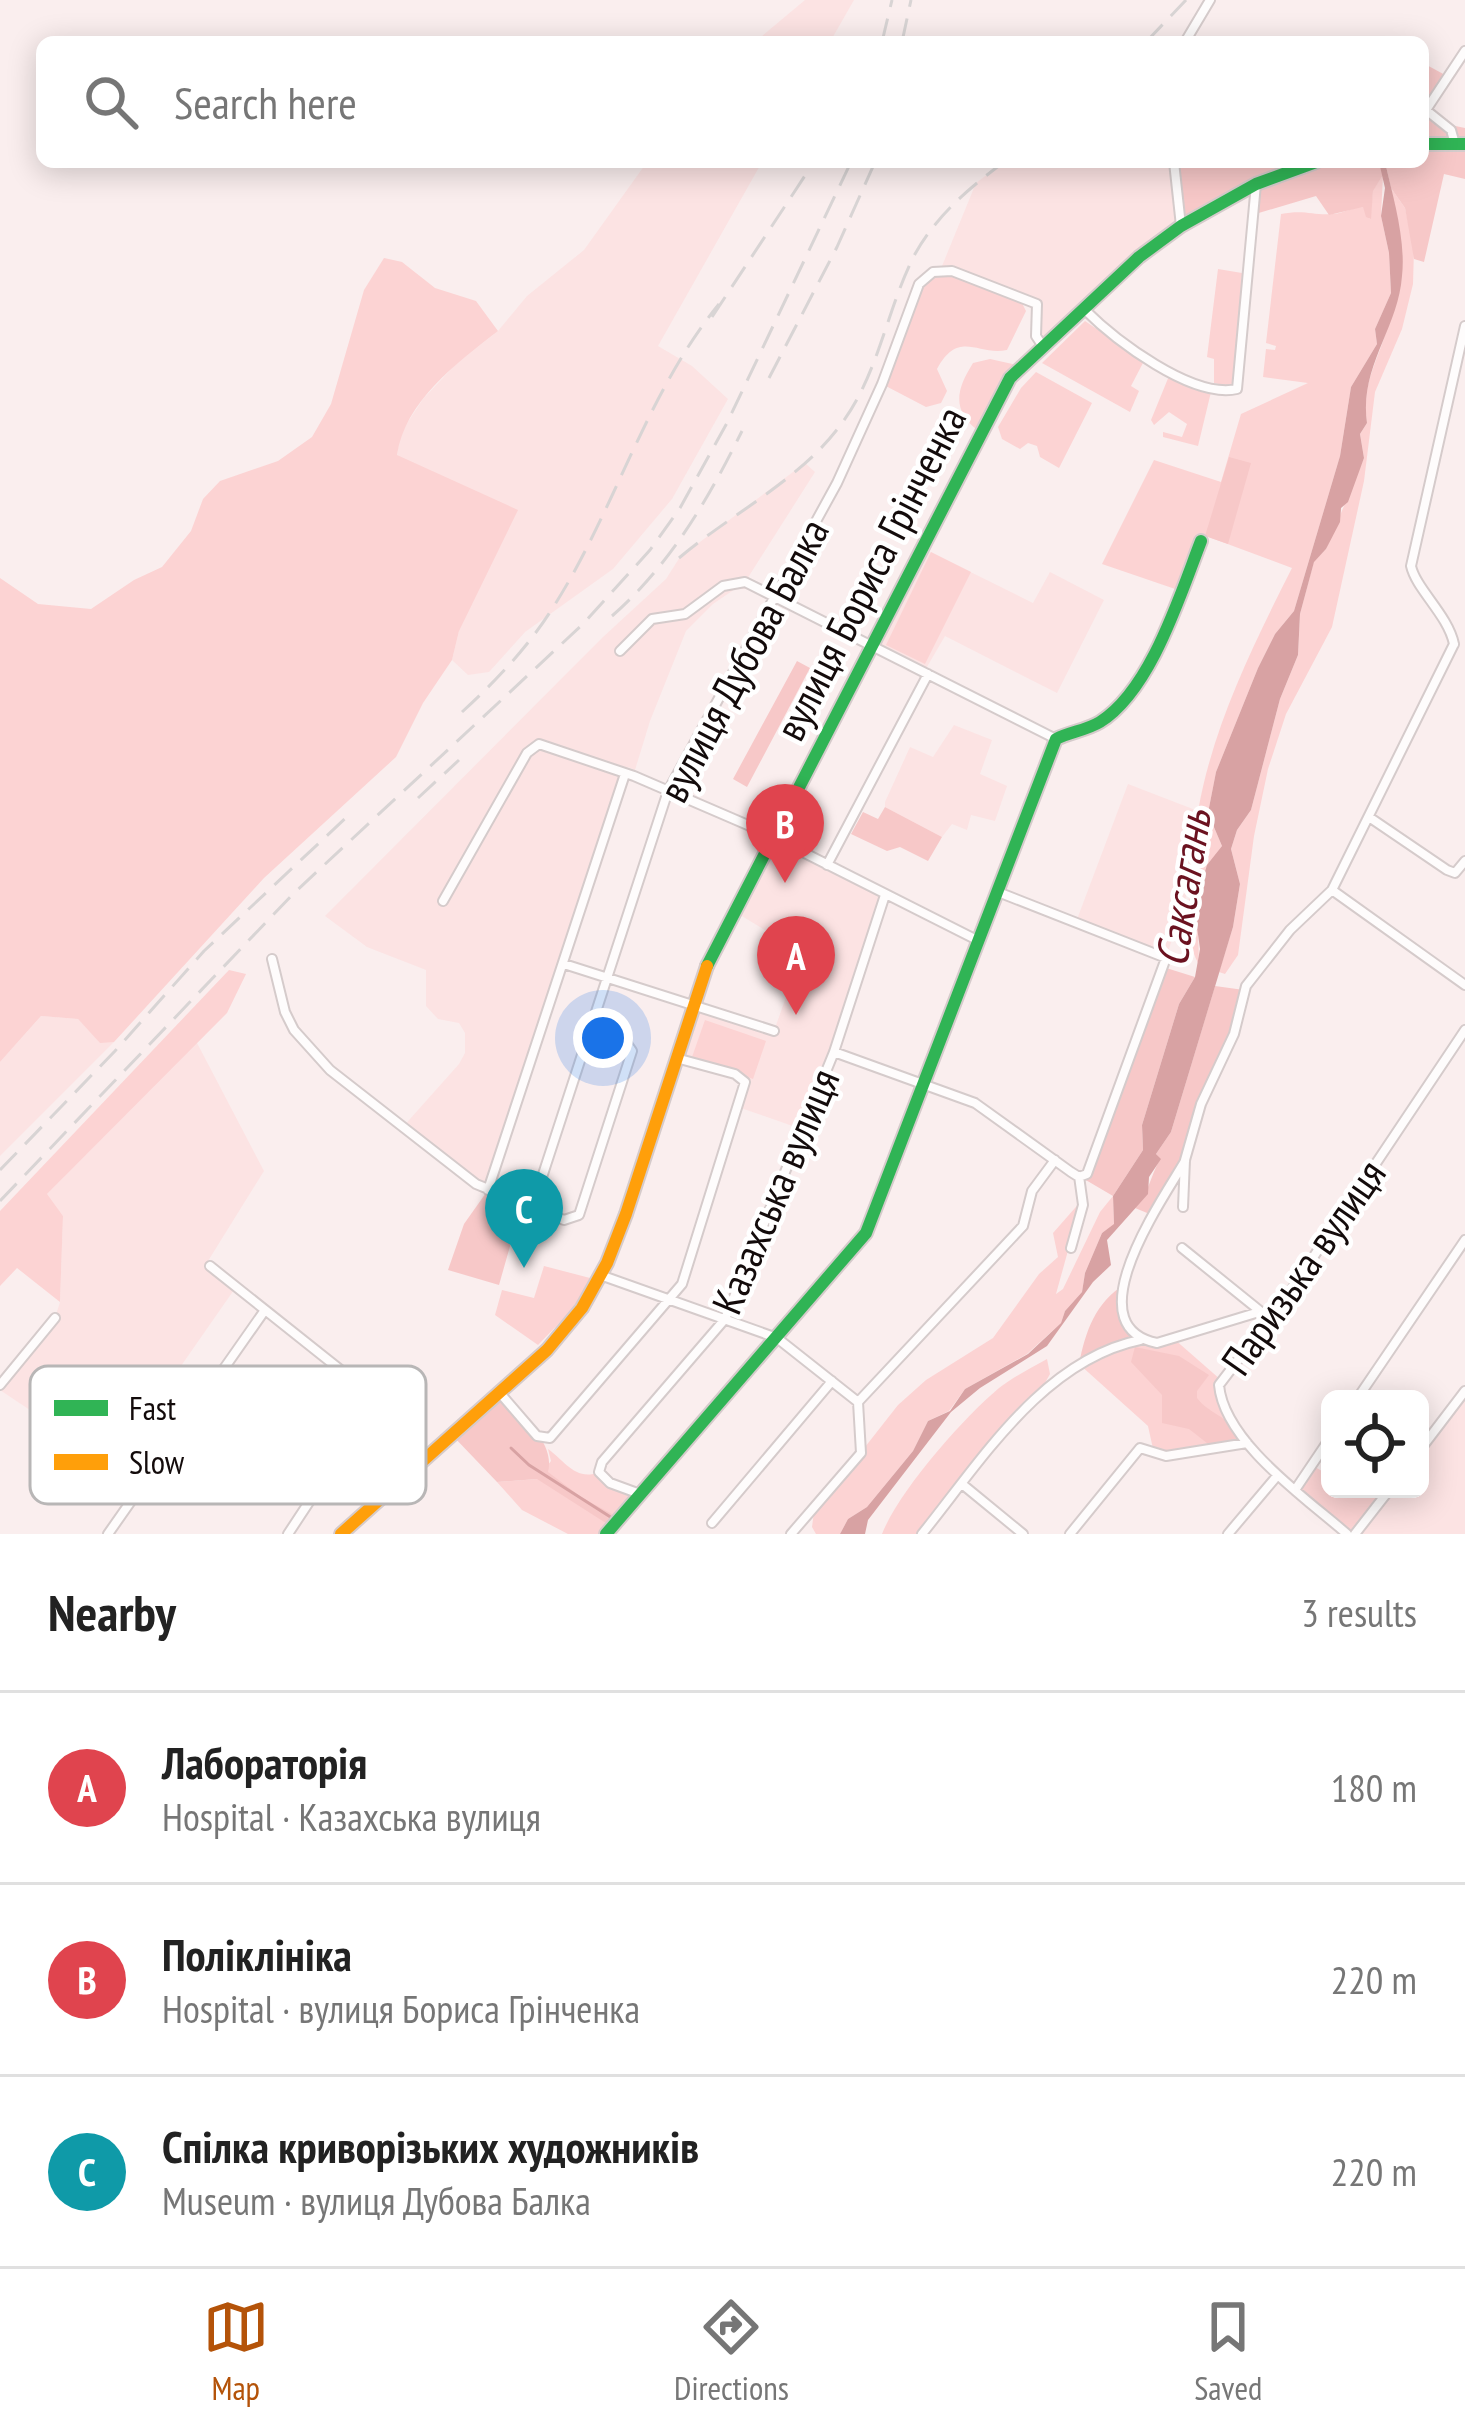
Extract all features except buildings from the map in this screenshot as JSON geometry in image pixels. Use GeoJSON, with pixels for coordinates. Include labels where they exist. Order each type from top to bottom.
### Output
{"type":"FeatureCollection","features":[{"type":"Feature","properties":{"kind":"street"},"geometry":{"type":"LineString","coordinates":[[1189,36],[1210,0]]}},
{"type":"Feature","properties":{"kind":"street"},"geometry":{"type":"LineString","coordinates":[[1429,105],[1465,51]]}},
{"type":"Feature","properties":{"kind":"street"},"geometry":{"type":"LineString","coordinates":[[1429,112],[1460,144]]}},
{"type":"Feature","properties":{"kind":"street"},"geometry":{"type":"LineString","coordinates":[[1429,144],[1460,144]]}},
{"type":"Feature","properties":{"kind":"street"},"geometry":{"type":"LineString","coordinates":[[1175,168],[1181,226]]}},
{"type":"Feature","properties":{"kind":"street","name":"вулиця Бориса Грінченка"},"geometry":{"type":"LineString","coordinates":[[426,1458],[570,1328],[603,1276],[692,1005],[722,932],[999,395],[1042,345],[1181,226],[1256,184],[1300,168]]}},
{"type":"Feature","properties":{"kind":"street"},"geometry":{"type":"LineString","coordinates":[[1083,308],[1107,332],[1180,376],[1216,389],[1237,389],[1256,184]]}},
{"type":"Feature","properties":{"kind":"street","name":"вулиця Дубова Балка"},"geometry":{"type":"LineString","coordinates":[[532,1208],[668,791],[837,483],[922,279],[934,272],[952,272],[1037,304],[1036,336],[1042,345]]}},
{"type":"Feature","properties":{"kind":"street"},"geometry":{"type":"LineString","coordinates":[[1183,1207],[1185,1160],[1201,1104],[1234,1034],[1246,986],[1290,930],[1332,890],[1454,644],[1450,628],[1411,566],[1465,326]]}},
{"type":"Feature","properties":{"kind":"street"},"geometry":{"type":"LineString","coordinates":[[606,1534],[866,1232],[1057,739],[1075,728],[1093,728],[1108,717],[1133,683],[1161,637],[1201,541]]}},
{"type":"Feature","properties":{"kind":"street"},"geometry":{"type":"LineString","coordinates":[[620,651],[652,619],[685,614],[730,582],[745,582],[1057,739]]}},
{"type":"Feature","properties":{"kind":"street"},"geometry":{"type":"LineString","coordinates":[[1454,644],[1465,647]]}},
{"type":"Feature","properties":{"kind":"street"},"geometry":{"type":"LineString","coordinates":[[827,865],[928,674]]}},
{"type":"Feature","properties":{"kind":"street"},"geometry":{"type":"LineString","coordinates":[[443,901],[532,746],[553,748],[668,791],[771,836],[979,941]]}},
{"type":"Feature","properties":{"kind":"street"},"geometry":{"type":"LineString","coordinates":[[488,1190],[625,774]]}},
{"type":"Feature","properties":{"kind":"street"},"geometry":{"type":"LineString","coordinates":[[1369,817],[1447,870],[1461,870],[1465,861]]}},
{"type":"Feature","properties":{"kind":"street"},"geometry":{"type":"LineString","coordinates":[[1332,890],[1465,986]]}},
{"type":"Feature","properties":{"kind":"street"},"geometry":{"type":"LineString","coordinates":[[998,892],[1166,958],[1090,1169],[1079,1177]]}},
{"type":"Feature","properties":{"kind":"street","name":"Казахська вулиця"},"geometry":{"type":"LineString","coordinates":[[643,1495],[603,1479],[602,1462],[725,1319],[834,1052],[885,895]]}},
{"type":"Feature","properties":{"kind":"street"},"geometry":{"type":"LineString","coordinates":[[272,959],[284,1012],[314,1055],[432,1152],[488,1190],[565,1220],[579,1215],[632,1048],[625,1041],[590,1032]]}},
{"type":"Feature","properties":{"kind":"street"},"geometry":{"type":"LineString","coordinates":[[564,964],[774,1031]]}},
{"type":"Feature","properties":{"kind":"street","name":"Паризька вулиця"},"geometry":{"type":"LineString","coordinates":[[1070,1534],[1140,1448],[1166,1456],[1247,1443],[1219,1393],[1220,1385],[1270,1319],[1465,1030]]}},
{"type":"Feature","properties":{"kind":"street"},"geometry":{"type":"LineString","coordinates":[[834,1052],[976,1103],[1079,1177],[1083,1205],[1070,1248]]}},
{"type":"Feature","properties":{"kind":"street","name":"Казахська вулиця"},"geometry":{"type":"LineString","coordinates":[[499,1392],[537,1436],[550,1438],[682,1285],[746,1082],[735,1074],[676,1058]]}},
{"type":"Feature","properties":{"kind":"street"},"geometry":{"type":"LineString","coordinates":[[791,1534],[861,1454],[858,1402],[1023,1226],[1032,1191],[1055,1160]]}},
{"type":"Feature","properties":{"kind":"street"},"geometry":{"type":"LineString","coordinates":[[1142,1340],[1128,1328],[1121,1302],[1125,1284],[1143,1228],[1185,1160]]}},
{"type":"Feature","properties":{"kind":"street"},"geometry":{"type":"LineString","coordinates":[[1363,1390],[1465,1240]]}},
{"type":"Feature","properties":{"kind":"street"},"geometry":{"type":"LineString","coordinates":[[1182,1248],[1270,1319]]}},
{"type":"Feature","properties":{"kind":"street"},"geometry":{"type":"LineString","coordinates":[[210,1266],[335,1366]]}},
{"type":"Feature","properties":{"kind":"street"},"geometry":{"type":"LineString","coordinates":[[603,1276],[777,1338],[858,1402]]}},
{"type":"Feature","properties":{"kind":"street"},"geometry":{"type":"LineString","coordinates":[[225,1366],[265,1310]]}},
{"type":"Feature","properties":{"kind":"street"},"geometry":{"type":"LineString","coordinates":[[922,1534],[1036,1397],[1106,1347],[1168,1340],[1259,1312]]}},
{"type":"Feature","properties":{"kind":"street"},"geometry":{"type":"LineString","coordinates":[[0,1385],[55,1318]]}},
{"type":"Feature","properties":{"kind":"street"},"geometry":{"type":"LineString","coordinates":[[712,1523],[832,1381]]}},
{"type":"Feature","properties":{"kind":"street"},"geometry":{"type":"LineString","coordinates":[[1429,1438],[1465,1391]]}},
{"type":"Feature","properties":{"kind":"street"},"geometry":{"type":"LineString","coordinates":[[1247,1443],[1277,1476],[1351,1534],[1382,1498]]}},
{"type":"Feature","properties":{"kind":"street"},"geometry":{"type":"LineString","coordinates":[[1295,1490],[1321,1451]]}},
{"type":"Feature","properties":{"kind":"street"},"geometry":{"type":"LineString","coordinates":[[1228,1534],[1277,1476]]}},
{"type":"Feature","properties":{"kind":"street"},"geometry":{"type":"LineString","coordinates":[[962,1484],[1023,1534]]}},
{"type":"Feature","properties":{"kind":"street"},"geometry":{"type":"LineString","coordinates":[[108,1534],[128,1504]]}},
{"type":"Feature","properties":{"kind":"street"},"geometry":{"type":"LineString","coordinates":[[288,1534],[307,1504]]}},
{"type":"Feature","properties":{"kind":"street","name":"вулиця Бориса Грінченка"},"geometry":{"type":"LineString","coordinates":[[341,1534],[374,1504]]}},
{"type":"Feature","properties":{"kind":"shaded area"},"geometry":{"type":"Polygon","coordinates":[[[805,0],[854,0],[833,36],[762,36],[805,0]]]}},
{"type":"Feature","properties":{"kind":"shaded area"},"geometry":{"type":"Polygon","coordinates":[[[1429,66],[1447,76],[1429,105],[1429,66]]]}},
{"type":"Feature","properties":{"kind":"shaded area"},"geometry":{"type":"Polygon","coordinates":[[[1429,113],[1441,123],[1465,128],[1465,179],[1444,174],[1424,262],[1414,259],[1405,208],[1391,188],[1386,168],[1429,168],[1429,113]]]}},
{"type":"Feature","properties":{"kind":"shaded area"},"geometry":{"type":"Polygon","coordinates":[[[643,168],[759,168],[658,346],[692,366],[728,399],[672,499],[613,569],[525,632],[489,672],[468,675],[452,660],[459,631],[397,456],[400,434],[423,399],[456,364],[584,250],[643,168]]]}},
{"type":"Feature","properties":{"kind":"shaded area"},"geometry":{"type":"Polygon","coordinates":[[[996,168],[1175,168],[1181,226],[1042,345],[1037,341],[1037,304],[942,266],[976,183],[996,168]]]}},
{"type":"Feature","properties":{"kind":"shaded area"},"geometry":{"type":"Polygon","coordinates":[[[1175,168],[1381,168],[1383,175],[1373,191],[1371,219],[1363,207],[1329,215],[1316,196],[1252,215],[1256,186],[1181,226],[1175,168]]]}},
{"type":"Feature","properties":{"kind":"shaded area"},"geometry":{"type":"Polygon","coordinates":[[[1380,168],[1386,168],[1392,190],[1403,262],[1394,313],[1369,384],[1367,423],[1360,434],[1364,458],[1348,502],[1341,508],[1340,522],[1314,562],[1300,614],[1298,655],[1280,699],[1251,810],[1231,849],[1240,884],[1233,927],[1171,1132],[1156,1154],[1161,1159],[1149,1177],[1148,1194],[1107,1240],[1111,1265],[1047,1346],[951,1412],[868,1520],[865,1534],[840,1534],[848,1519],[867,1507],[913,1451],[928,1421],[950,1411],[965,1389],[1028,1354],[1061,1323],[1082,1292],[1102,1233],[1114,1224],[1113,1196],[1143,1150],[1142,1125],[1179,1004],[1195,977],[1200,949],[1199,892],[1207,865],[1222,846],[1208,813],[1216,772],[1258,668],[1275,634],[1294,611],[1340,456],[1351,387],[1377,344],[1375,329],[1391,293],[1381,216],[1385,188],[1380,168]]]}},
{"type":"Feature","properties":{"kind":"shaded area"},"geometry":{"type":"Polygon","coordinates":[[[1383,175],[1381,216],[1391,293],[1375,329],[1377,344],[1351,387],[1340,456],[1294,611],[1275,634],[1258,668],[1216,772],[1208,813],[1222,846],[1202,892],[1198,963],[1188,910],[1205,780],[1242,671],[1292,568],[1206,536],[1181,591],[1102,564],[1154,460],[1221,482],[1241,414],[1308,383],[1263,377],[1266,349],[1276,346],[1266,343],[1281,214],[1333,214],[1364,207],[1370,219],[1373,190],[1383,175]]]}},
{"type":"Feature","properties":{"kind":"shaded area"},"geometry":{"type":"Polygon","coordinates":[[[1391,188],[1405,208],[1414,249],[1413,284],[1402,329],[1375,392],[1364,481],[1332,627],[1286,714],[1268,769],[1238,955],[1225,974],[1219,972],[1240,884],[1231,849],[1251,810],[1280,699],[1298,655],[1300,614],[1314,561],[1326,549],[1364,458],[1360,434],[1367,423],[1369,383],[1389,322],[1398,270],[1391,188]]]}},
{"type":"Feature","properties":{"kind":"shaded area"},"geometry":{"type":"Polygon","coordinates":[[[384,258],[402,262],[435,288],[476,301],[498,331],[422,400],[410,417],[397,455],[518,510],[459,631],[452,660],[423,703],[396,757],[264,878],[114,1042],[100,1043],[78,1019],[41,1016],[0,1062],[0,578],[38,604],[91,609],[162,567],[191,531],[203,499],[220,481],[278,461],[312,437],[331,404],[364,290],[384,258]]]}},
{"type":"Feature","properties":{"kind":"shaded area"},"geometry":{"type":"Polygon","coordinates":[[[1218,269],[1242,273],[1236,381],[1228,386],[1214,383],[1214,359],[1207,357],[1218,269]]]}},
{"type":"Feature","properties":{"kind":"shaded area"},"geometry":{"type":"Polygon","coordinates":[[[941,270],[1019,297],[1026,311],[1007,350],[961,347],[945,357],[937,369],[947,391],[941,403],[926,407],[882,384],[919,284],[941,270]]]}},
{"type":"Feature","properties":{"kind":"shaded area"},"geometry":{"type":"Polygon","coordinates":[[[1085,321],[1144,361],[1131,386],[1139,391],[1130,412],[1042,363],[1085,321]]]}},
{"type":"Feature","properties":{"kind":"shaded area"},"geometry":{"type":"Polygon","coordinates":[[[990,359],[1021,366],[980,432],[964,416],[960,391],[973,363],[990,359]]]}},
{"type":"Feature","properties":{"kind":"shaded area"},"geometry":{"type":"Polygon","coordinates":[[[1036,372],[1092,403],[1059,468],[1040,457],[1037,446],[1028,443],[1020,449],[1002,439],[998,427],[1036,372]]]}},
{"type":"Feature","properties":{"kind":"shaded area"},"geometry":{"type":"Polygon","coordinates":[[[1169,376],[1211,392],[1198,446],[1163,437],[1163,432],[1182,437],[1187,424],[1169,412],[1154,425],[1151,420],[1169,376]]]}},
{"type":"Feature","properties":{"kind":"shaded area"},"geometry":{"type":"Polygon","coordinates":[[[1229,457],[1251,463],[1228,544],[1205,536],[1229,457]]]}},
{"type":"Feature","properties":{"kind":"shaded area"},"geometry":{"type":"Polygon","coordinates":[[[805,463],[815,472],[745,589],[735,589],[713,604],[686,631],[635,770],[628,767],[625,774],[488,1190],[402,1128],[459,1064],[465,1053],[465,1033],[459,1023],[438,1019],[426,1006],[426,970],[367,947],[325,916],[666,579],[680,557],[805,463]]]}},
{"type":"Feature","properties":{"kind":"shaded area"},"geometry":{"type":"Polygon","coordinates":[[[922,548],[1033,603],[1050,572],[1104,600],[1057,693],[945,636],[924,672],[871,646],[922,548]]]}},
{"type":"Feature","properties":{"kind":"shaded area"},"geometry":{"type":"Polygon","coordinates":[[[931,552],[971,572],[925,664],[886,645],[931,552]]]}},
{"type":"Feature","properties":{"kind":"shaded area"},"geometry":{"type":"Polygon","coordinates":[[[797,661],[810,668],[747,787],[733,779],[797,661]]]}},
{"type":"Feature","properties":{"kind":"shaded area"},"geometry":{"type":"Polygon","coordinates":[[[954,725],[992,740],[980,774],[1007,786],[995,821],[971,815],[967,830],[952,824],[942,837],[885,807],[885,802],[910,747],[933,757],[954,725]]]}},
{"type":"Feature","properties":{"kind":"shaded area"},"geometry":{"type":"Polygon","coordinates":[[[1128,784],[1198,811],[1189,887],[1166,958],[1076,922],[1128,784]]]}},
{"type":"Feature","properties":{"kind":"shaded area"},"geometry":{"type":"Polygon","coordinates":[[[885,807],[942,837],[928,861],[900,847],[887,851],[851,834],[863,812],[878,819],[885,807]]]}},
{"type":"Feature","properties":{"kind":"shaded area"},"geometry":{"type":"Polygon","coordinates":[[[771,836],[885,895],[804,1130],[738,1107],[744,1079],[676,1058],[692,1005],[774,1031],[786,997],[804,1000],[816,961],[732,910],[771,836]]]}},
{"type":"Feature","properties":{"kind":"shaded area"},"geometry":{"type":"Polygon","coordinates":[[[1163,967],[1195,977],[1179,1004],[1142,1125],[1143,1150],[1113,1196],[1079,1176],[1087,1174],[1163,967]]]}},
{"type":"Feature","properties":{"kind":"shaded area"},"geometry":{"type":"Polygon","coordinates":[[[229,970],[246,974],[227,1013],[47,1194],[63,1216],[60,1302],[17,1268],[0,1286],[0,1211],[229,970]]]}},
{"type":"Feature","properties":{"kind":"shaded area"},"geometry":{"type":"Polygon","coordinates":[[[1215,986],[1244,990],[1239,1019],[1201,1104],[1185,1160],[1152,1215],[1135,1208],[1160,1159],[1156,1154],[1171,1132],[1215,986]]]}},
{"type":"Feature","properties":{"kind":"shaded area"},"geometry":{"type":"Polygon","coordinates":[[[41,1016],[78,1019],[100,1042],[114,1042],[0,1156],[0,1062],[41,1016]]]}},
{"type":"Feature","properties":{"kind":"shaded area"},"geometry":{"type":"Polygon","coordinates":[[[705,1020],[766,1041],[753,1079],[692,1057],[705,1020]]]}},
{"type":"Feature","properties":{"kind":"shaded area"},"geometry":{"type":"Polygon","coordinates":[[[196,1041],[264,1171],[208,1261],[236,1287],[181,1366],[30,1366],[30,1410],[0,1390],[0,1385],[55,1318],[60,1302],[63,1216],[46,1195],[196,1041]]]}},
{"type":"Feature","properties":{"kind":"shaded area"},"geometry":{"type":"Polygon","coordinates":[[[488,1190],[522,1204],[499,1285],[448,1270],[464,1224],[488,1190]]]}},
{"type":"Feature","properties":{"kind":"shaded area"},"geometry":{"type":"Polygon","coordinates":[[[1113,1196],[1114,1225],[1102,1233],[1082,1292],[1061,1323],[1027,1354],[965,1389],[949,1411],[928,1421],[913,1451],[867,1507],[848,1519],[840,1534],[816,1534],[814,1512],[898,1405],[926,1380],[993,1338],[1039,1274],[1058,1257],[1053,1233],[1082,1200],[1056,1294],[1063,1289],[1100,1212],[1113,1196]]]}},
{"type":"Feature","properties":{"kind":"shaded area"},"geometry":{"type":"Polygon","coordinates":[[[544,1266],[590,1278],[573,1309],[538,1345],[495,1315],[502,1290],[534,1298],[544,1266]]]}},
{"type":"Feature","properties":{"kind":"shaded area"},"geometry":{"type":"Polygon","coordinates":[[[1125,1284],[1121,1302],[1142,1340],[1079,1364],[1093,1318],[1125,1284]]]}},
{"type":"Feature","properties":{"kind":"shaded area"},"geometry":{"type":"Polygon","coordinates":[[[1173,1338],[1221,1380],[1219,1393],[1247,1443],[1223,1450],[1154,1453],[1148,1426],[1079,1364],[1142,1340],[1157,1343],[1173,1338]]]}},
{"type":"Feature","properties":{"kind":"shaded area"},"geometry":{"type":"Polygon","coordinates":[[[1135,1347],[1179,1356],[1209,1375],[1197,1398],[1234,1428],[1237,1440],[1212,1447],[1189,1429],[1162,1423],[1162,1395],[1131,1362],[1135,1347]]]}},
{"type":"Feature","properties":{"kind":"shaded area"},"geometry":{"type":"Polygon","coordinates":[[[1047,1359],[1050,1374],[1037,1397],[922,1534],[882,1534],[933,1456],[984,1401],[1047,1359]]]}},
{"type":"Feature","properties":{"kind":"shaded area"},"geometry":{"type":"Polygon","coordinates":[[[499,1392],[541,1439],[548,1472],[619,1518],[612,1527],[537,1479],[497,1482],[452,1435],[499,1392]]]}},
{"type":"Feature","properties":{"kind":"shaded area"},"geometry":{"type":"Polygon","coordinates":[[[1460,1398],[1465,1399],[1465,1534],[1355,1534],[1383,1498],[1429,1498],[1429,1438],[1460,1398]]]}},
{"type":"Feature","properties":{"kind":"shaded area"},"geometry":{"type":"Polygon","coordinates":[[[548,1449],[577,1472],[599,1472],[603,1479],[643,1495],[606,1534],[568,1534],[522,1510],[497,1482],[537,1479],[551,1461],[548,1449]]]}},
{"type":"Feature","properties":{"kind":"shaded area"},"geometry":{"type":"Polygon","coordinates":[[[1312,1465],[1321,1470],[1321,1498],[1383,1498],[1355,1534],[1347,1534],[1295,1490],[1312,1465]]]}},
{"type":"Feature","properties":{"kind":"waterway"},"geometry":{"type":"LineString","coordinates":[[511,1448],[529,1465],[612,1518]]}},
{"type":"Feature","properties":{"kind":"railway"},"geometry":{"type":"LineString","coordinates":[[883,36],[892,0]]}},
{"type":"Feature","properties":{"kind":"railway"},"geometry":{"type":"LineString","coordinates":[[903,36],[911,0]]}},
{"type":"Feature","properties":{"kind":"railway"},"geometry":{"type":"LineString","coordinates":[[1152,36],[1186,0]]}},
{"type":"Feature","properties":{"kind":"railway"},"geometry":{"type":"LineString","coordinates":[[712,317],[810,168]]}},
{"type":"Feature","properties":{"kind":"railway"},"geometry":{"type":"LineString","coordinates":[[0,1201],[293,894],[583,624],[650,550],[680,508],[727,423],[848,168]]}},
{"type":"Feature","properties":{"kind":"railway"},"geometry":{"type":"LineString","coordinates":[[769,378],[872,168]]}},
{"type":"Feature","properties":{"kind":"railway"},"geometry":{"type":"LineString","coordinates":[[679,558],[807,462],[842,423],[865,383],[915,254],[955,203],[996,168]]}},
{"type":"Feature","properties":{"kind":"railway"},"geometry":{"type":"LineString","coordinates":[[462,712],[510,664],[552,609],[671,376],[719,304]]}},
{"type":"Feature","properties":{"kind":"railway"},"geometry":{"type":"LineString","coordinates":[[612,616],[686,530],[742,431]]}},
{"type":"Feature","properties":{"kind":"railway"},"geometry":{"type":"LineString","coordinates":[[418,798],[459,760]]}},
{"type":"Feature","properties":{"kind":"railway"},"geometry":{"type":"LineString","coordinates":[[0,1170],[204,951],[351,813]]}},
{"type":"Feature","properties":{"kind":"traffic: fast"},"geometry":{"type":"LineString","coordinates":[[1429,144],[1465,144]]}},
{"type":"Feature","properties":{"kind":"traffic: fast"},"geometry":{"type":"LineString","coordinates":[[707,966],[1010,378],[1139,257],[1181,226],[1256,184],[1300,168]]}},
{"type":"Feature","properties":{"kind":"traffic: fast"},"geometry":{"type":"LineString","coordinates":[[606,1534],[866,1233],[1056,739],[1100,722],[1134,688],[1162,640],[1201,541]]}},
{"type":"Feature","properties":{"kind":"traffic: slow"},"geometry":{"type":"LineString","coordinates":[[426,1458],[547,1350],[582,1308],[626,1214],[707,966]]}},
{"type":"Feature","properties":{"kind":"traffic: slow"},"geometry":{"type":"LineString","coordinates":[[341,1534],[375,1504]]}},
{"type":"Feature","properties":{"kind":"place","name":"Поліклініка"},"geometry":{"type":"Point","coordinates":[785,883]}},
{"type":"Feature","properties":{"kind":"place","name":"Лабораторія"},"geometry":{"type":"Point","coordinates":[796,1015]}},
{"type":"Feature","properties":{"kind":"place","name":"Спілка криворізьких художників"},"geometry":{"type":"Point","coordinates":[524,1268]}},
{"type":"Feature","properties":{"kind":"water label","name":"Саксагань"},"geometry":{"type":"Point","coordinates":[1182,888]}}]}
